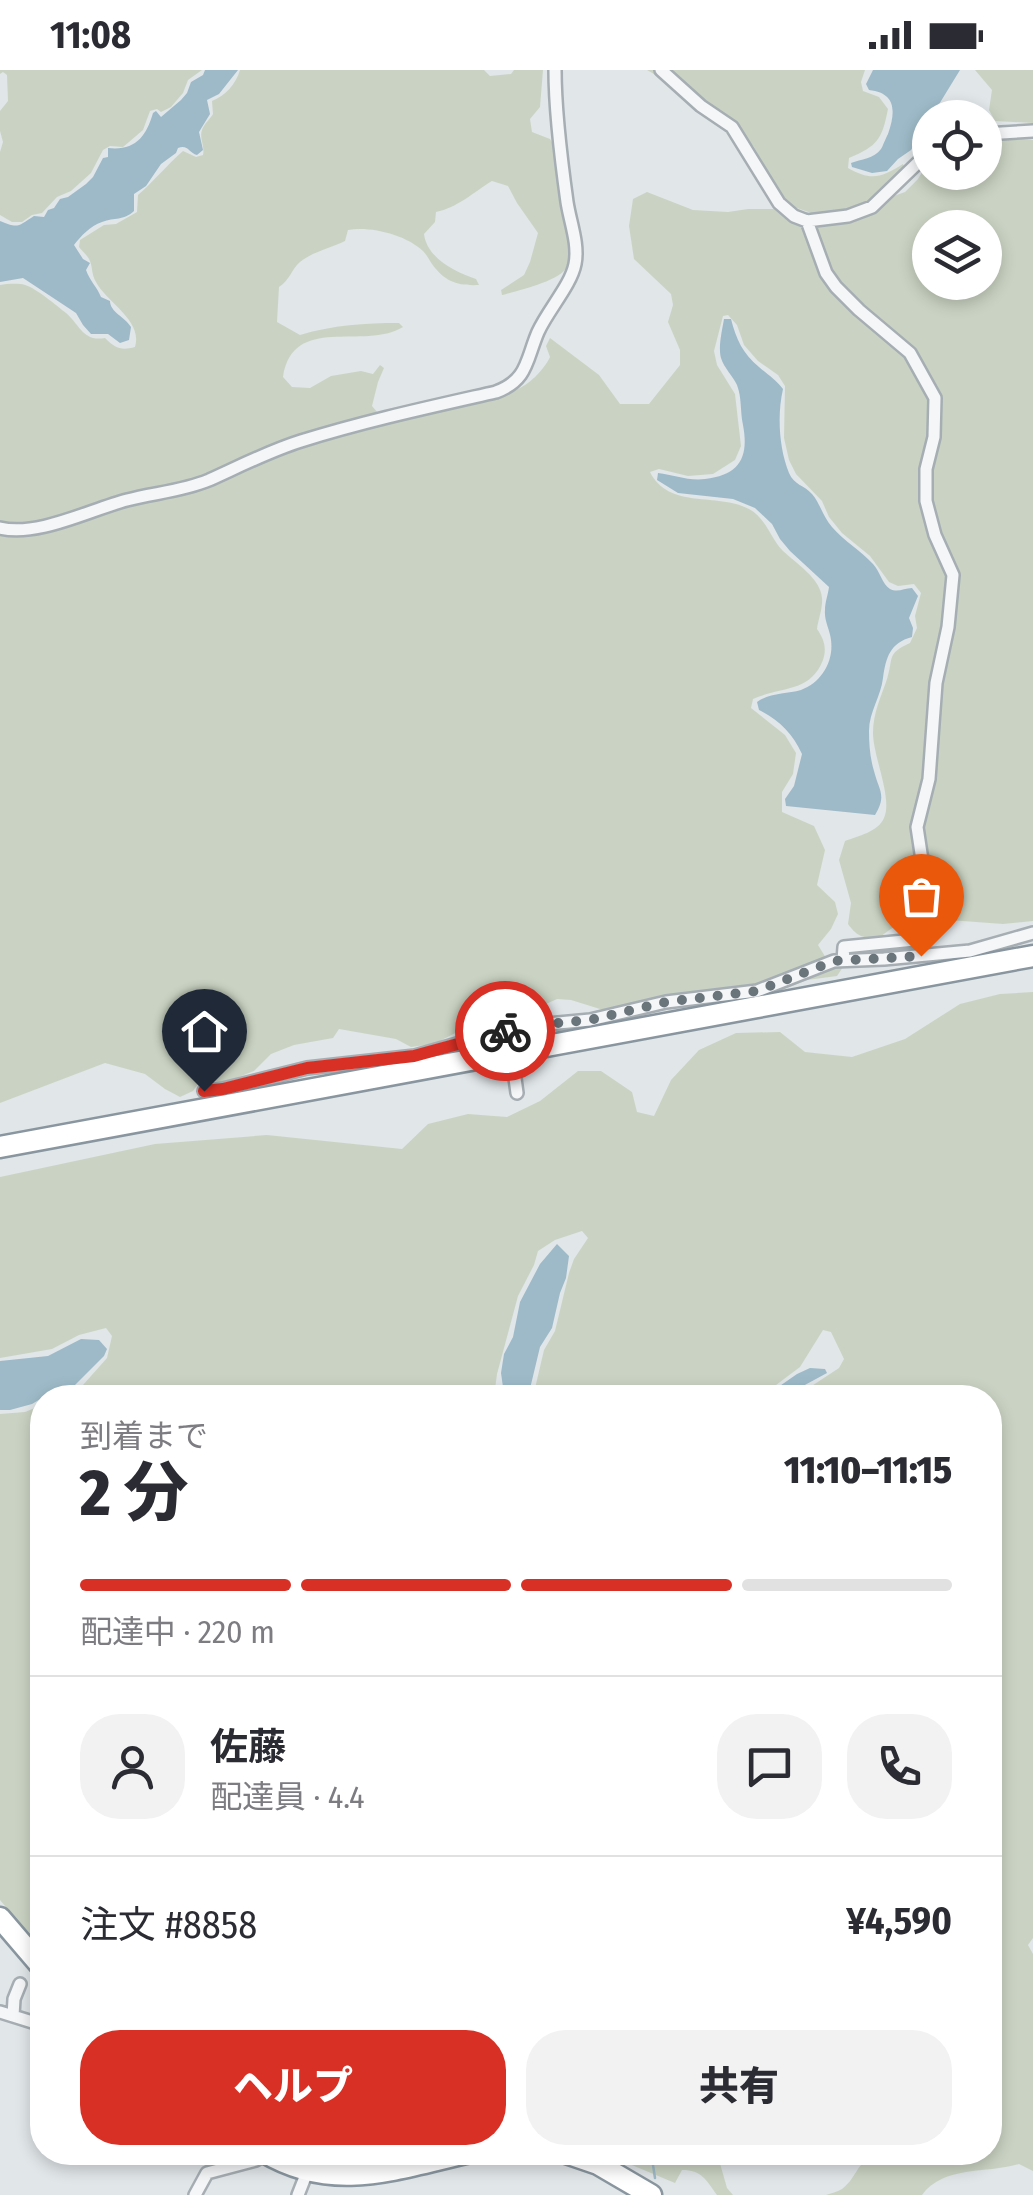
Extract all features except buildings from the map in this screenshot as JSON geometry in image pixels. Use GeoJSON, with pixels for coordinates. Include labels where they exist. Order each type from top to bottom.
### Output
{"type":"FeatureCollection","features":[{"type":"Feature","properties":{"kind":"highway"},"geometry":{"type":"LineString","coordinates":[[0,1146],[1033,956]]}},
{"type":"Feature","properties":{"kind":"highway"},"geometry":{"type":"LineString","coordinates":[[0,1918],[30,1953]]}},
{"type":"Feature","properties":{"kind":"highway"},"geometry":{"type":"LineString","coordinates":[[292,2165],[307,2172],[357,2176],[409,2165]]}},
{"type":"Feature","properties":{"kind":"highway"},"geometry":{"type":"LineString","coordinates":[[600,2165],[651,2195]]}},
{"type":"Feature","properties":{"kind":"street"},"geometry":{"type":"LineString","coordinates":[[0,528],[50,524],[122,501],[198,484],[264,454],[322,434],[496,392],[524,374],[538,333],[575,265],[555,70]]}},
{"type":"Feature","properties":{"kind":"street"},"geometry":{"type":"LineString","coordinates":[[661,70],[701,106],[732,127],[788,213],[806,220],[848,216],[872,207],[912,168]]}},
{"type":"Feature","properties":{"kind":"street"},"geometry":{"type":"LineString","coordinates":[[1002,133],[1033,131]]}},
{"type":"Feature","properties":{"kind":"street"},"geometry":{"type":"LineString","coordinates":[[806,220],[826,273],[836,287],[910,353],[936,398],[934,436],[926,469],[926,501],[935,534],[953,574],[948,627],[936,683],[930,778],[917,827],[932,926],[924,939],[844,946],[843,960]]}},
{"type":"Feature","properties":{"kind":"street"},"geometry":{"type":"LineString","coordinates":[[204,1091],[307,1068],[414,1056],[507,1035],[526,1026],[590,1020],[666,1002],[757,991],[834,961],[970,950],[1033,933]]}},
{"type":"Feature","properties":{"kind":"street"},"geometry":{"type":"LineString","coordinates":[[514,1072],[517,1093]]}},
{"type":"Feature","properties":{"kind":"street"},"geometry":{"type":"LineString","coordinates":[[20,1984],[6,2014],[30,2021]]}},
{"type":"Feature","properties":{"kind":"street"},"geometry":{"type":"LineString","coordinates":[[195,2195],[206,2174],[238,2165]]}},
{"type":"Feature","properties":{"kind":"street"},"geometry":{"type":"LineString","coordinates":[[298,2195],[307,2172]]}},
{"type":"Feature","properties":{"kind":"green space"},"geometry":{"type":"Polygon","coordinates":[[[0,70],[202,70],[188,80],[171,107],[161,112],[150,111],[143,130],[123,147],[103,150],[91,173],[71,191],[57,197],[42,213],[12,222],[0,215],[0,111],[8,101],[7,75],[0,74],[0,70]]]}},
{"type":"Feature","properties":{"kind":"green space"},"geometry":{"type":"Polygon","coordinates":[[[240,70],[484,70],[490,76],[511,74],[514,70],[543,70],[540,107],[530,119],[532,132],[550,139],[555,147],[569,243],[563,272],[538,285],[502,295],[501,290],[524,275],[538,233],[508,186],[492,181],[436,212],[435,222],[424,234],[436,257],[476,279],[479,285],[447,279],[423,251],[407,240],[357,229],[348,230],[345,241],[300,262],[279,287],[277,322],[300,335],[361,324],[399,323],[403,327],[369,336],[315,339],[289,357],[283,377],[292,387],[310,388],[331,376],[361,371],[373,374],[380,365],[384,368],[372,406],[378,413],[502,382],[515,390],[520,388],[535,377],[550,357],[546,346],[550,338],[599,375],[620,404],[649,404],[680,365],[680,350],[668,322],[673,305],[671,294],[634,259],[629,226],[633,199],[647,192],[693,210],[776,209],[793,221],[813,225],[905,192],[912,185],[912,190],[1002,190],[1002,137],[1033,140],[1033,921],[1003,924],[949,920],[940,910],[936,890],[927,888],[926,899],[917,914],[880,938],[862,936],[848,924],[851,903],[839,860],[845,841],[872,830],[884,818],[886,800],[874,742],[874,719],[892,657],[910,643],[917,628],[915,616],[921,593],[914,584],[898,586],[889,582],[870,556],[842,533],[822,501],[796,474],[784,438],[785,386],[744,345],[737,325],[728,315],[723,316],[714,351],[717,365],[735,394],[741,446],[735,460],[713,474],[688,476],[659,469],[650,472],[658,484],[681,496],[736,504],[755,513],[783,551],[821,591],[817,629],[825,652],[817,671],[794,687],[753,699],[751,708],[785,735],[796,753],[793,774],[782,792],[782,812],[814,826],[825,850],[817,885],[835,902],[838,914],[818,945],[826,958],[843,967],[837,976],[807,980],[782,990],[768,985],[744,985],[646,999],[616,1009],[557,999],[509,1021],[467,1027],[434,1044],[411,1047],[396,1039],[339,1029],[333,1038],[271,1054],[254,1071],[226,1082],[201,1080],[193,1091],[180,1097],[145,1074],[105,1063],[0,1103],[0,285],[30,287],[66,313],[87,335],[105,338],[118,348],[135,347],[134,328],[96,282],[89,259],[79,247],[80,240],[137,212],[138,195],[183,151],[196,157],[203,155],[201,133],[213,114],[212,101],[233,85],[240,70]]]}},
{"type":"Feature","properties":{"kind":"green space"},"geometry":{"type":"Polygon","coordinates":[[[647,70],[865,70],[863,91],[879,97],[888,109],[877,140],[849,158],[848,168],[870,176],[882,175],[903,164],[905,171],[869,203],[842,212],[814,214],[791,206],[754,147],[733,122],[696,97],[673,72],[654,74],[647,70]]]}},
{"type":"Feature","properties":{"kind":"green space"},"geometry":{"type":"Polygon","coordinates":[[[975,70],[1033,70],[1033,123],[1002,121],[1002,100],[990,100],[992,90],[975,70]]]}},
{"type":"Feature","properties":{"kind":"green space"},"geometry":{"type":"Polygon","coordinates":[[[1033,992],[1033,1938],[1028,1945],[1033,1954],[1033,2171],[1019,2164],[967,2172],[942,2179],[922,2195],[826,2195],[842,2189],[861,2165],[1002,2165],[1002,1385],[813,1385],[839,1368],[844,1359],[831,1332],[823,1330],[800,1367],[776,1385],[536,1385],[544,1350],[555,1331],[569,1273],[588,1238],[582,1231],[538,1251],[518,1296],[496,1385],[83,1385],[107,1358],[112,1336],[106,1328],[79,1335],[52,1349],[0,1358],[0,1177],[155,1144],[267,1135],[402,1149],[428,1124],[468,1114],[507,1117],[540,1101],[578,1071],[601,1071],[632,1092],[637,1112],[654,1116],[671,1080],[699,1050],[736,1033],[780,1032],[805,1052],[852,1057],[905,1039],[960,1004],[1000,994],[1033,992]]]}},
{"type":"Feature","properties":{"kind":"green space"},"geometry":{"type":"Polygon","coordinates":[[[30,1410],[30,1936],[0,1900],[0,1414],[30,1410]]]}},
{"type":"Feature","properties":{"kind":"green space"},"geometry":{"type":"Polygon","coordinates":[[[632,2165],[720,2165],[733,2195],[717,2195],[694,2172],[682,2170],[675,2183],[632,2165]]]}},
{"type":"Feature","properties":{"kind":"water"},"geometry":{"type":"Polygon","coordinates":[[[205,70],[238,70],[219,94],[207,100],[210,114],[199,132],[203,150],[197,155],[178,148],[146,186],[134,194],[134,211],[94,226],[74,245],[90,263],[86,270],[101,297],[110,301],[131,327],[129,340],[120,343],[108,334],[91,334],[76,313],[23,278],[0,282],[0,221],[15,226],[34,216],[44,217],[60,199],[93,177],[103,158],[108,157],[108,148],[138,141],[153,113],[156,111],[161,117],[205,70]]]}},
{"type":"Feature","properties":{"kind":"water"},"geometry":{"type":"Polygon","coordinates":[[[873,70],[960,70],[942,100],[912,100],[912,148],[887,171],[872,173],[852,167],[851,163],[878,152],[891,126],[893,111],[889,99],[869,90],[866,84],[873,70]]]}},
{"type":"Feature","properties":{"kind":"water"},"geometry":{"type":"Polygon","coordinates":[[[724,319],[731,319],[749,357],[783,389],[780,431],[791,477],[812,494],[832,527],[873,564],[887,587],[896,591],[912,588],[918,596],[909,618],[912,637],[890,652],[870,724],[871,756],[881,798],[875,815],[786,806],[785,799],[794,786],[802,754],[790,734],[759,710],[757,702],[808,687],[825,671],[831,648],[825,614],[829,587],[790,551],[772,524],[755,508],[733,499],[678,493],[657,480],[658,473],[693,479],[717,477],[734,469],[743,455],[745,436],[739,390],[720,354],[724,319]]]}},
{"type":"Feature","properties":{"kind":"water"},"geometry":{"type":"Polygon","coordinates":[[[557,1244],[569,1256],[552,1328],[540,1347],[531,1385],[503,1385],[504,1354],[513,1337],[520,1302],[540,1264],[557,1244]]]}},
{"type":"Feature","properties":{"kind":"water"},"geometry":{"type":"Polygon","coordinates":[[[81,1339],[99,1340],[107,1349],[75,1385],[30,1385],[30,1405],[0,1410],[0,1361],[48,1356],[81,1339]]]}},
{"type":"Feature","properties":{"kind":"water"},"geometry":{"type":"Polygon","coordinates":[[[810,1368],[825,1369],[827,1373],[805,1385],[781,1385],[810,1368]]]}},
{"type":"Feature","properties":{"kind":"waterway"},"geometry":{"type":"LineString","coordinates":[[653,2165],[655,2178]]}},
{"type":"Feature","properties":{"kind":"way so far"},"geometry":{"type":"LineString","coordinates":[[505,1031],[608,1017],[666,1002],[757,991],[834,961],[921,956]]}},
{"type":"Feature","properties":{"kind":"route"},"geometry":{"type":"LineString","coordinates":[[204,1091],[307,1068],[414,1056],[505,1031]]}}]}
